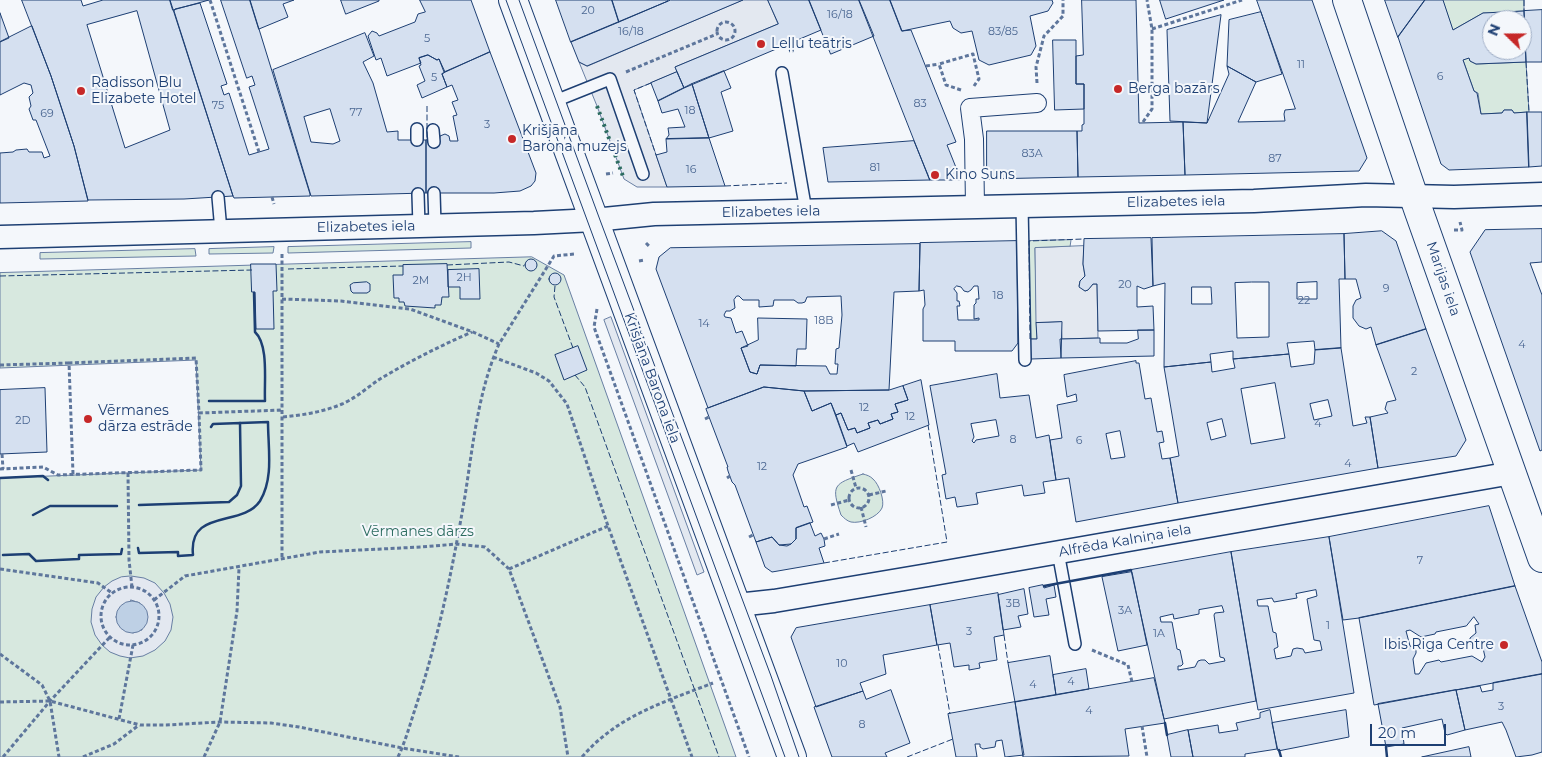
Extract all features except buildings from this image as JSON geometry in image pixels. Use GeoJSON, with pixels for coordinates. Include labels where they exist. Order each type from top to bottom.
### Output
{"type":"FeatureCollection","features":[{"type":"Feature","properties":{"kind":"street","name":"Krišjāņa Barona iela"},"geometry":{"type":"LineString","coordinates":[[513,0],[792,757]]}},
{"type":"Feature","properties":{"kind":"street","name":"Marijas iela"},"geometry":{"type":"LineString","coordinates":[[1347,0],[1542,558]]}},
{"type":"Feature","properties":{"kind":"street"},"geometry":{"type":"LineString","coordinates":[[974,207],[974,139],[970,108],[1037,103]]}},
{"type":"Feature","properties":{"kind":"street","name":"Elizabetes iela"},"geometry":{"type":"LineString","coordinates":[[0,237],[427,226],[594,220],[654,214],[1254,200],[1366,195],[1454,197],[1542,194]]}},
{"type":"Feature","properties":{"kind":"street","name":"Alfrēda Kalniņa iela"},"geometry":{"type":"LineString","coordinates":[[737,606],[1512,473]]}},
{"type":"Feature","properties":{"kind":"lane"},"geometry":{"type":"LineString","coordinates":[[782,73],[806,211]]}},
{"type":"Feature","properties":{"kind":"lane"},"geometry":{"type":"LineString","coordinates":[[550,103],[610,79],[643,174]]}},
{"type":"Feature","properties":{"kind":"lane"},"geometry":{"type":"LineString","coordinates":[[427,226],[434,193]]}},
{"type":"Feature","properties":{"kind":"lane"},"geometry":{"type":"LineString","coordinates":[[418,194],[427,226]]}},
{"type":"Feature","properties":{"kind":"lane"},"geometry":{"type":"LineString","coordinates":[[218,196],[221,230]]}},
{"type":"Feature","properties":{"kind":"lane"},"geometry":{"type":"LineString","coordinates":[[1022,205],[1025,360]]}},
{"type":"Feature","properties":{"kind":"lane"},"geometry":{"type":"LineString","coordinates":[[1058,552],[1075,644]]}},
{"type":"Feature","properties":{"kind":"path"},"geometry":{"type":"LineString","coordinates":[[210,0],[258,152]]}},
{"type":"Feature","properties":{"kind":"path"},"geometry":{"type":"LineString","coordinates":[[1036,67],[1044,36],[1063,16],[1063,0]]}},
{"type":"Feature","properties":{"kind":"path"},"geometry":{"type":"LineString","coordinates":[[1143,122],[1152,109],[1152,29],[1147,0]]}},
{"type":"Feature","properties":{"kind":"path"},"geometry":{"type":"LineString","coordinates":[[1152,29],[1242,0]]}},
{"type":"Feature","properties":{"kind":"path"},"geometry":{"type":"LineString","coordinates":[[721,23],[730,23],[734,28],[734,34],[729,39],[723,40],[717,34],[721,23]]}},
{"type":"Feature","properties":{"kind":"path"},"geometry":{"type":"LineString","coordinates":[[610,79],[717,34]]}},
{"type":"Feature","properties":{"kind":"path"},"geometry":{"type":"LineString","coordinates":[[926,66],[973,54],[980,80],[969,93],[946,85],[938,64]]}},
{"type":"Feature","properties":{"kind":"path"},"geometry":{"type":"LineString","coordinates":[[605,174],[613,173]]}},
{"type":"Feature","properties":{"kind":"path"},"geometry":{"type":"LineString","coordinates":[[272,197],[274,204]]}},
{"type":"Feature","properties":{"kind":"path"},"geometry":{"type":"LineString","coordinates":[[1453,230],[1462,230],[1460,222]]}},
{"type":"Feature","properties":{"kind":"path"},"geometry":{"type":"LineString","coordinates":[[282,229],[282,558]]}},
{"type":"Feature","properties":{"kind":"path"},"geometry":{"type":"LineString","coordinates":[[646,243],[650,247]]}},
{"type":"Feature","properties":{"kind":"path"},"geometry":{"type":"LineString","coordinates":[[398,757],[426,675],[457,544],[482,393],[493,357],[499,344],[554,256],[575,254]]}},
{"type":"Feature","properties":{"kind":"path"},"geometry":{"type":"LineString","coordinates":[[639,261],[645,260]]}},
{"type":"Feature","properties":{"kind":"path"},"geometry":{"type":"LineString","coordinates":[[614,274],[597,309],[594,326],[749,757]]}},
{"type":"Feature","properties":{"kind":"path"},"geometry":{"type":"LineString","coordinates":[[282,299],[341,302],[410,309],[473,332],[499,344]]}},
{"type":"Feature","properties":{"kind":"path"},"geometry":{"type":"LineString","coordinates":[[282,416],[302,415],[326,410],[344,403],[378,380],[433,349],[473,332]]}},
{"type":"Feature","properties":{"kind":"path"},"geometry":{"type":"LineString","coordinates":[[493,357],[536,373],[549,381],[567,404],[608,526],[692,757]]}},
{"type":"Feature","properties":{"kind":"path"},"geometry":{"type":"LineString","coordinates":[[0,365],[196,358],[201,470],[58,475],[42,467],[2,469],[2,454]]}},
{"type":"Feature","properties":{"kind":"path"},"geometry":{"type":"LineString","coordinates":[[69,364],[73,474]]}},
{"type":"Feature","properties":{"kind":"path"},"geometry":{"type":"LineString","coordinates":[[198,413],[282,410]]}},
{"type":"Feature","properties":{"kind":"path"},"geometry":{"type":"LineString","coordinates":[[705,419],[709,417]]}},
{"type":"Feature","properties":{"kind":"path"},"geometry":{"type":"LineString","coordinates":[[851,470],[856,488]]}},
{"type":"Feature","properties":{"kind":"path"},"geometry":{"type":"LineString","coordinates":[[128,473],[129,560],[132,587]]}},
{"type":"Feature","properties":{"kind":"path"},"geometry":{"type":"LineString","coordinates":[[856,488],[866,490],[869,496],[868,502],[861,507],[853,506],[849,500],[849,494],[856,488]]}},
{"type":"Feature","properties":{"kind":"path"},"geometry":{"type":"LineString","coordinates":[[869,496],[886,491]]}},
{"type":"Feature","properties":{"kind":"path"},"geometry":{"type":"LineString","coordinates":[[831,505],[849,500]]}},
{"type":"Feature","properties":{"kind":"path"},"geometry":{"type":"LineString","coordinates":[[861,507],[866,527]]}},
{"type":"Feature","properties":{"kind":"path"},"geometry":{"type":"LineString","coordinates":[[509,569],[608,526]]}},
{"type":"Feature","properties":{"kind":"path"},"geometry":{"type":"LineString","coordinates":[[824,539],[840,534]]}},
{"type":"Feature","properties":{"kind":"path"},"geometry":{"type":"LineString","coordinates":[[154,600],[185,576],[239,568],[282,558],[320,552],[421,548],[457,544],[486,547],[509,569],[560,706],[568,757]]}},
{"type":"Feature","properties":{"kind":"path"},"geometry":{"type":"LineString","coordinates":[[204,757],[220,722],[237,611],[239,568]]}},
{"type":"Feature","properties":{"kind":"path"},"geometry":{"type":"LineString","coordinates":[[0,569],[98,583],[112,593]]}},
{"type":"Feature","properties":{"kind":"path"},"geometry":{"type":"LineString","coordinates":[[132,587],[141,589],[154,600],[158,609],[159,619],[156,628],[150,636],[142,642],[133,645],[125,644],[110,637],[104,629],[101,619],[102,609],[112,593],[118,589],[132,587]]}},
{"type":"Feature","properties":{"kind":"path"},"geometry":{"type":"LineString","coordinates":[[3,757],[50,701],[110,637]]}},
{"type":"Feature","properties":{"kind":"path"},"geometry":{"type":"LineString","coordinates":[[1075,644],[1128,665],[1132,682]]}},
{"type":"Feature","properties":{"kind":"path"},"geometry":{"type":"LineString","coordinates":[[119,719],[133,645]]}},
{"type":"Feature","properties":{"kind":"path"},"geometry":{"type":"LineString","coordinates":[[0,654],[42,685],[50,701],[59,757]]}},
{"type":"Feature","properties":{"kind":"path"},"geometry":{"type":"LineString","coordinates":[[582,757],[614,727],[648,708],[713,683]]}},
{"type":"Feature","properties":{"kind":"path"},"geometry":{"type":"LineString","coordinates":[[0,702],[50,701],[140,725],[220,722],[271,723],[459,757]]}},
{"type":"Feature","properties":{"kind":"path"},"geometry":{"type":"LineString","coordinates":[[83,757],[114,744],[140,725]]}},
{"type":"Feature","properties":{"kind":"path"},"geometry":{"type":"LineString","coordinates":[[1142,726],[1147,757]]}},
{"type":"Feature","properties":{"kind":"green space"},"geometry":{"type":"Polygon","coordinates":[[[1443,0],[1524,0],[1524,10],[1482,10],[1482,14],[1453,30],[1443,0]]]}},
{"type":"Feature","properties":{"kind":"green space"},"geometry":{"type":"Polygon","coordinates":[[[1469,58],[1470,61],[1476,64],[1526,62],[1529,112],[1514,113],[1512,110],[1504,110],[1502,113],[1481,114],[1478,93],[1474,91],[1463,60],[1469,58]]]}},
{"type":"Feature","properties":{"kind":"green space"},"geometry":{"type":"Polygon","coordinates":[[[1071,240],[1070,247],[1035,248],[1037,339],[1030,339],[1029,241],[1071,240]]]}},
{"type":"Feature","properties":{"kind":"green space"},"geometry":{"type":"Polygon","coordinates":[[[471,242],[471,248],[288,253],[288,247],[471,242]]]}},
{"type":"Feature","properties":{"kind":"green space"},"geometry":{"type":"Polygon","coordinates":[[[274,247],[273,253],[209,254],[209,249],[274,247]]]}},
{"type":"Feature","properties":{"kind":"green space"},"geometry":{"type":"Polygon","coordinates":[[[195,249],[196,256],[40,259],[40,253],[195,249]]]}},
{"type":"Feature","properties":{"kind":"green space","name":"Vērmanes dārzs"},"geometry":{"type":"Polygon","coordinates":[[[532,257],[564,275],[736,757],[0,757],[0,478],[201,470],[196,360],[0,368],[0,273],[532,257]]]}},
{"type":"Feature","properties":{"kind":"green space"},"geometry":{"type":"Polygon","coordinates":[[[863,474],[875,481],[881,493],[883,505],[877,514],[868,519],[851,522],[841,515],[836,497],[837,487],[846,480],[863,474]]]}},
{"type":"Feature","properties":{"kind":"shaded area"},"geometry":{"type":"Polygon","coordinates":[[[743,0],[768,0],[778,24],[675,67],[677,72],[634,90],[667,187],[637,187],[624,179],[579,62],[587,66],[743,0]]]}},
{"type":"Feature","properties":{"kind":"shaded area"},"geometry":{"type":"Polygon","coordinates":[[[1084,246],[1083,264],[1085,276],[1080,281],[1079,286],[1085,291],[1093,284],[1097,284],[1098,338],[1062,339],[1061,322],[1036,323],[1035,248],[1084,246]]]}},
{"type":"Feature","properties":{"kind":"shaded area"},"geometry":{"type":"Polygon","coordinates":[[[611,317],[704,572],[697,575],[604,320],[611,317]]]}},
{"type":"Feature","properties":{"kind":"shaded area"},"geometry":{"type":"Polygon","coordinates":[[[121,577],[144,578],[155,583],[164,593],[170,604],[173,617],[171,630],[165,641],[155,650],[143,656],[130,658],[110,652],[95,635],[91,622],[92,609],[96,597],[104,587],[121,577]],[[131,600],[133,633],[142,630],[140,603],[131,600]]]}},
{"type":"Feature","properties":{"kind":"water"},"geometry":{"type":"Polygon","coordinates":[[[132,601],[144,605],[148,617],[144,629],[132,633],[120,629],[116,617],[120,605],[132,601]]]}},
{"type":"Feature","properties":{"kind":"tram line"},"geometry":{"type":"LineString","coordinates":[[506,0],[785,757]]}},
{"type":"Feature","properties":{"kind":"tram line"},"geometry":{"type":"LineString","coordinates":[[519,0],[771,676],[799,757]]}},
{"type":"Feature","properties":{"kind":"hedge"},"geometry":{"type":"LineString","coordinates":[[597,106],[624,179]]}},
{"type":"Feature","properties":{"kind":"fence"},"geometry":{"type":"LineString","coordinates":[[1524,0],[1524,10]]}},
{"type":"Feature","properties":{"kind":"fence"},"geometry":{"type":"LineString","coordinates":[[1526,62],[1529,112]]}},
{"type":"Feature","properties":{"kind":"fence"},"geometry":{"type":"LineString","coordinates":[[651,83],[634,90],[656,155]]}},
{"type":"Feature","properties":{"kind":"fence"},"geometry":{"type":"LineString","coordinates":[[427,106],[427,140]]}},
{"type":"Feature","properties":{"kind":"fence"},"geometry":{"type":"LineString","coordinates":[[725,186],[787,183]]}},
{"type":"Feature","properties":{"kind":"fence"},"geometry":{"type":"LineString","coordinates":[[1030,339],[1029,241],[1084,239]]}},
{"type":"Feature","properties":{"kind":"fence"},"geometry":{"type":"LineString","coordinates":[[447,265],[509,262],[524,266]]}},
{"type":"Feature","properties":{"kind":"fence"},"geometry":{"type":"LineString","coordinates":[[288,269],[403,266]]}},
{"type":"Feature","properties":{"kind":"fence"},"geometry":{"type":"LineString","coordinates":[[0,276],[252,270]]}},
{"type":"Feature","properties":{"kind":"fence"},"geometry":{"type":"LineString","coordinates":[[555,286],[554,297],[573,348]]}},
{"type":"Feature","properties":{"kind":"fence"},"geometry":{"type":"LineString","coordinates":[[575,375],[585,387],[719,757]]}},
{"type":"Feature","properties":{"kind":"fence"},"geometry":{"type":"LineString","coordinates":[[824,563],[947,542],[928,425]]}},
{"type":"Feature","properties":{"kind":"fence"},"geometry":{"type":"LineString","coordinates":[[1004,635],[1008,663]]}},
{"type":"Feature","properties":{"kind":"fence"},"geometry":{"type":"LineString","coordinates":[[938,645],[950,714]]}},
{"type":"Feature","properties":{"kind":"fence"},"geometry":{"type":"LineString","coordinates":[[907,757],[953,739]]}},
{"type":"Feature","properties":{"kind":"wall"},"geometry":{"type":"LineString","coordinates":[[209,401],[265,401],[264,355],[259,338],[255,332],[254,293]]}},
{"type":"Feature","properties":{"kind":"wall"},"geometry":{"type":"LineString","coordinates":[[138,548],[139,553],[178,552],[178,556],[193,555],[194,540],[199,531],[207,524],[241,514],[252,509],[260,501],[269,473],[268,422],[213,424],[211,427]]}},
{"type":"Feature","properties":{"kind":"wall"},"geometry":{"type":"LineString","coordinates":[[139,505],[229,502],[237,495],[241,486],[240,423]]}},
{"type":"Feature","properties":{"kind":"wall"},"geometry":{"type":"LineString","coordinates":[[0,478],[43,476],[48,480]]}},
{"type":"Feature","properties":{"kind":"wall"},"geometry":{"type":"LineString","coordinates":[[33,515],[50,506],[117,506]]}},
{"type":"Feature","properties":{"kind":"wall"},"geometry":{"type":"LineString","coordinates":[[3,555],[29,554],[36,561],[79,559],[79,555],[121,554],[122,549]]}},
{"type":"Feature","properties":{"kind":"wall"},"geometry":{"type":"LineString","coordinates":[[1044,586],[1131,570]]}},
{"type":"Feature","properties":{"kind":"wall"},"geometry":{"type":"LineString","coordinates":[[1165,723],[1167,735]]}},
{"type":"Feature","properties":{"kind":"wall"},"geometry":{"type":"LineString","coordinates":[[1386,747],[1387,757]]}},
{"type":"Feature","properties":{"kind":"wall"},"geometry":{"type":"LineString","coordinates":[[1279,750],[1281,757]]}},
{"type":"Feature","properties":{"kind":"place","name":"Leļļu teātris"},"geometry":{"type":"Point","coordinates":[761,44]}},
{"type":"Feature","properties":{"kind":"place","name":"Berga bazārs"},"geometry":{"type":"Point","coordinates":[1118,89]}},
{"type":"Feature","properties":{"kind":"place","name":"Radisson Blu Elizabete Hotel"},"geometry":{"type":"Point","coordinates":[81,91]}},
{"type":"Feature","properties":{"kind":"place","name":"Krišjāņa Barona muzejs"},"geometry":{"type":"Point","coordinates":[512,139]}},
{"type":"Feature","properties":{"kind":"place","name":"Kino Suns"},"geometry":{"type":"Point","coordinates":[935,175]}},
{"type":"Feature","properties":{"kind":"place","name":"Vērmanes dārza estrāde"},"geometry":{"type":"Point","coordinates":[88,419]}},
{"type":"Feature","properties":{"kind":"place","name":"Ibis Riga Centre"},"geometry":{"type":"Point","coordinates":[1504,645]}}]}
